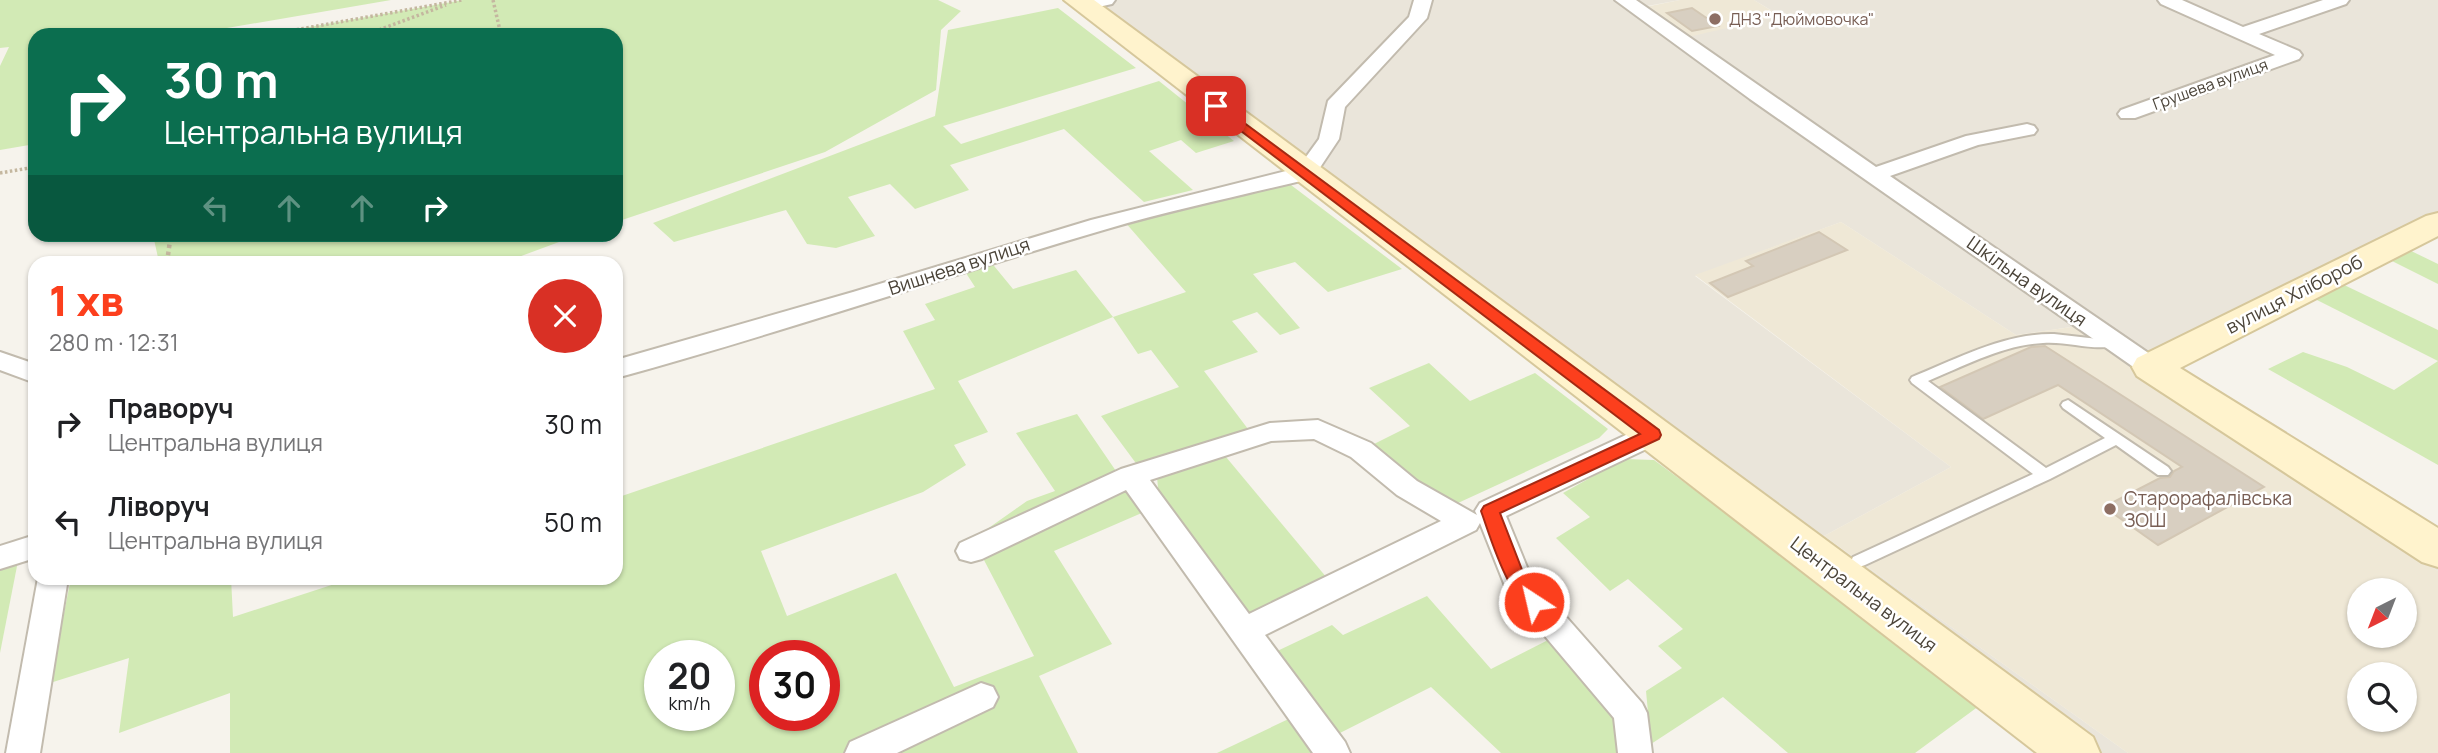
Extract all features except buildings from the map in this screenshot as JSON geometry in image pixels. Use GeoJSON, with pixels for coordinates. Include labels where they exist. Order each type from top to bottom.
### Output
{"type":"FeatureCollection","features":[{"type":"Feature","properties":{"kind":"main road","name":"Центральна вулиця"},"geometry":{"type":"LineString","coordinates":[[1089,2],[1305,173],[2075,753]]}},
{"type":"Feature","properties":{"kind":"main road","name":"вулиця Хлібороб"},"geometry":{"type":"LineString","coordinates":[[2151,367],[2438,223]]}},
{"type":"Feature","properties":{"kind":"main road","name":"Шкільна вулиця"},"geometry":{"type":"LineString","coordinates":[[2151,367],[2438,550]]}},
{"type":"Feature","properties":{"kind":"street"},"geometry":{"type":"LineString","coordinates":[[1305,173],[1328,139],[1335,105],[1418,18],[1423,0]]}},
{"type":"Feature","properties":{"kind":"street","name":"Шкільна вулиця"},"geometry":{"type":"LineString","coordinates":[[1624,0],[2151,367]]}},
{"type":"Feature","properties":{"kind":"street"},"geometry":{"type":"LineString","coordinates":[[2167,0],[2243,33],[2340,0]]}},
{"type":"Feature","properties":{"kind":"street","name":"Грушева вулиця"},"geometry":{"type":"LineString","coordinates":[[2128,114],[2292,55],[2243,33]]}},
{"type":"Feature","properties":{"kind":"street"},"geometry":{"type":"LineString","coordinates":[[1873,175],[1973,140],[2027,130]]}},
{"type":"Feature","properties":{"kind":"street","name":"Вишнева вулиця"},"geometry":{"type":"LineString","coordinates":[[623,367],[894,288],[1047,238],[1247,185],[1305,173]]}},
{"type":"Feature","properties":{"kind":"street"},"geometry":{"type":"LineString","coordinates":[[0,360],[28,371]]}},
{"type":"Feature","properties":{"kind":"street"},"geometry":{"type":"LineString","coordinates":[[971,551],[1131,476],[1270,432],[1318,429],[1361,450],[1407,488],[1478,516],[1518,583],[1630,713],[1635,753]]}},
{"type":"Feature","properties":{"kind":"street"},"geometry":{"type":"LineString","coordinates":[[1245,629],[1653,435]]}},
{"type":"Feature","properties":{"kind":"street"},"geometry":{"type":"LineString","coordinates":[[1131,476],[1333,753]]}},
{"type":"Feature","properties":{"kind":"street"},"geometry":{"type":"LineString","coordinates":[[0,558],[28,548]]}},
{"type":"Feature","properties":{"kind":"street"},"geometry":{"type":"LineString","coordinates":[[23,753],[52,585]]}},
{"type":"Feature","properties":{"kind":"street"},"geometry":{"type":"LineString","coordinates":[[862,753],[981,697]]}},
{"type":"Feature","properties":{"kind":"lane"},"geometry":{"type":"LineString","coordinates":[[2045,475],[1917,380],[2015,343],[2046,338],[2104,345],[2115,342]]}},
{"type":"Feature","properties":{"kind":"lane"},"geometry":{"type":"LineString","coordinates":[[2068,405],[2163,471]]}},
{"type":"Feature","properties":{"kind":"lane"},"geometry":{"type":"LineString","coordinates":[[1859,561],[2116,439]]}},
{"type":"Feature","properties":{"kind":"path"},"geometry":{"type":"LineString","coordinates":[[306,28],[462,0]]}},
{"type":"Feature","properties":{"kind":"path"},"geometry":{"type":"LineString","coordinates":[[492,0],[499,28]]}},
{"type":"Feature","properties":{"kind":"path"},"geometry":{"type":"LineString","coordinates":[[384,28],[456,1]]}},
{"type":"Feature","properties":{"kind":"path"},"geometry":{"type":"LineString","coordinates":[[0,173],[28,168]]}},
{"type":"Feature","properties":{"kind":"shaded area"},"geometry":{"type":"Polygon","coordinates":[[[1106,0],[1680,0],[1647,6],[1779,15],[1754,0],[2438,0],[2438,223],[2152,367],[2438,550],[2438,571],[2147,377],[2078,326],[2016,335],[1841,222],[1695,276],[1951,467],[1824,536],[2128,753],[2075,753],[1084,5],[1106,0]]]}},
{"type":"Feature","properties":{"kind":"shaded area","name":"ДНЗ \"Дюймовочка\""},"geometry":{"type":"Polygon","coordinates":[[[1680,0],[1754,0],[1780,16],[1688,37],[1645,7],[1680,0]]]}},
{"type":"Feature","properties":{"kind":"shaded area","name":"Старорафалівська ЗОШ"},"geometry":{"type":"Polygon","coordinates":[[[1841,222],[2016,335],[2078,326],[2147,377],[2438,571],[2438,753],[2128,753],[1824,536],[1951,467],[1695,275],[1841,222]]]}},
{"type":"Feature","properties":{"kind":"green space"},"geometry":{"type":"Polygon","coordinates":[[[0,0],[391,0],[227,28],[28,28],[28,145],[0,150],[0,66],[9,47],[0,48],[0,0]]]}},
{"type":"Feature","properties":{"kind":"green space"},"geometry":{"type":"Polygon","coordinates":[[[463,0],[938,0],[961,11],[941,30],[936,90],[825,152],[623,220],[623,28],[304,28],[463,0]]]}},
{"type":"Feature","properties":{"kind":"green space"},"geometry":{"type":"Polygon","coordinates":[[[1058,8],[1136,68],[943,126],[961,144],[1159,81],[1234,141],[1196,153],[1181,140],[1149,151],[1193,190],[1144,202],[1064,129],[950,165],[969,190],[915,209],[890,184],[848,197],[875,236],[836,248],[807,244],[786,210],[674,242],[653,223],[935,116],[948,30],[1058,8]]]}},
{"type":"Feature","properties":{"kind":"green space"},"geometry":{"type":"Polygon","coordinates":[[[1287,182],[1402,269],[1328,292],[1295,262],[1253,274],[1300,328],[1280,335],[1257,312],[1232,321],[1258,352],[1204,371],[1248,429],[1138,466],[1101,416],[1179,387],[1151,350],[1138,354],[1113,317],[1186,292],[1124,221],[1287,182]]]}},
{"type":"Feature","properties":{"kind":"green space"},"geometry":{"type":"Polygon","coordinates":[[[155,242],[559,242],[521,256],[158,256],[155,242]]]}},
{"type":"Feature","properties":{"kind":"green space"},"geometry":{"type":"Polygon","coordinates":[[[2405,248],[2438,264],[2438,284],[2386,258],[2405,248]]]}},
{"type":"Feature","properties":{"kind":"green space"},"geometry":{"type":"Polygon","coordinates":[[[990,261],[1013,289],[1076,270],[1113,317],[958,381],[988,432],[954,445],[966,465],[923,492],[761,551],[787,616],[896,573],[954,687],[1034,656],[973,539],[1027,501],[1055,491],[1016,433],[1077,414],[1144,512],[1054,551],[1112,644],[1039,676],[1078,753],[230,753],[230,693],[119,733],[129,658],[50,683],[70,585],[231,585],[233,617],[331,585],[623,585],[623,496],[935,389],[903,331],[935,320],[925,304],[975,287],[964,270],[990,261]]]}},
{"type":"Feature","properties":{"kind":"green space"},"geometry":{"type":"Polygon","coordinates":[[[2340,283],[2438,330],[2438,361],[2313,298],[2340,283]]]}},
{"type":"Feature","properties":{"kind":"green space"},"geometry":{"type":"Polygon","coordinates":[[[2303,352],[2347,367],[2394,390],[2438,361],[2438,465],[2268,369],[2303,352]]]}},
{"type":"Feature","properties":{"kind":"green space"},"geometry":{"type":"Polygon","coordinates":[[[1429,363],[1470,401],[1535,373],[1608,429],[1599,438],[1458,503],[1439,499],[1372,445],[1410,426],[1369,388],[1429,363]]]}},
{"type":"Feature","properties":{"kind":"green space"},"geometry":{"type":"Polygon","coordinates":[[[1221,451],[1327,578],[1244,616],[1159,498],[1157,477],[1221,451]]]}},
{"type":"Feature","properties":{"kind":"green space"},"geometry":{"type":"Polygon","coordinates":[[[1624,459],[1654,460],[1983,703],[1915,753],[1788,753],[1723,697],[1651,744],[1646,691],[1682,668],[1658,646],[1683,629],[1628,579],[1610,591],[1556,538],[1590,517],[1563,493],[1624,459]]]}},
{"type":"Feature","properties":{"kind":"green space"},"geometry":{"type":"Polygon","coordinates":[[[18,561],[0,653],[0,565],[18,561]]]}},
{"type":"Feature","properties":{"kind":"green space"},"geometry":{"type":"Polygon","coordinates":[[[1427,596],[1491,669],[1552,638],[1625,724],[1619,753],[1501,753],[1431,687],[1334,736],[1273,653],[1332,625],[1343,635],[1427,596]]]}},
{"type":"Feature","properties":{"kind":"green space"},"geometry":{"type":"Polygon","coordinates":[[[1297,715],[1323,753],[1217,753],[1297,715]]]}},
{"type":"Feature","properties":{"kind":"place","name":"ДНЗ \"Дюймовочка\""},"geometry":{"type":"Point","coordinates":[1715,19]}},
{"type":"Feature","properties":{"kind":"place","name":"Старорафалівська ЗОШ"},"geometry":{"type":"Point","coordinates":[2110,509]}},
{"type":"Feature","properties":{"kind":"route"},"geometry":{"type":"LineString","coordinates":[[1216,106],[1653,435],[1490,511],[1518,583],[1534,602]]}}]}
